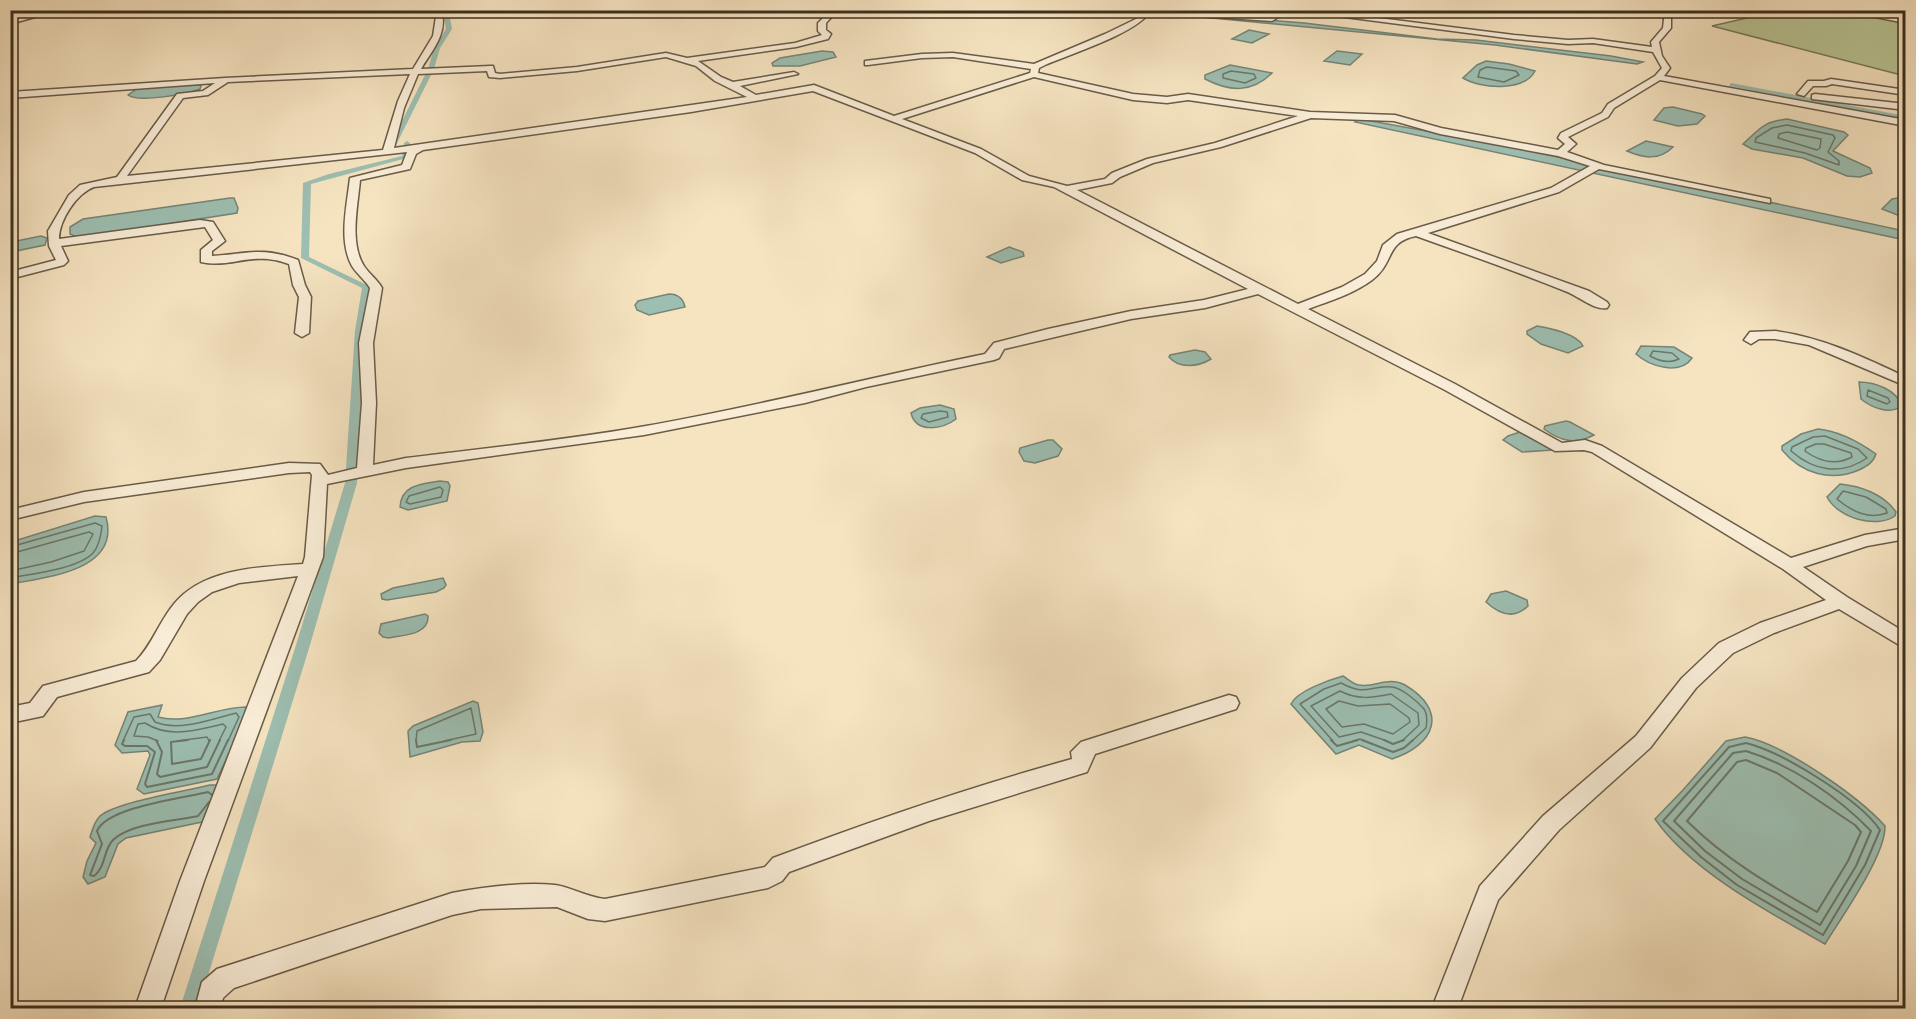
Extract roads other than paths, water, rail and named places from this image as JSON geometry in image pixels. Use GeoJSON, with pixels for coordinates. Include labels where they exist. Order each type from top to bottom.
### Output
{"type":"FeatureCollection","features":[{"type":"Feature","properties":{"kind":"street"},"geometry":{"type":"LineString","coordinates":[[10,22],[57,10]]}},
{"type":"Feature","properties":{"kind":"street"},"geometry":{"type":"LineString","coordinates":[[387,152],[392,143],[393,131],[417,73],[440,30],[441,21],[438,13],[441,10]]}},
{"type":"Feature","properties":{"kind":"street"},"geometry":{"type":"LineString","coordinates":[[690,60],[796,45],[825,37],[827,34],[822,32],[822,23],[835,10]]}},
{"type":"Feature","properties":{"kind":"street"},"geometry":{"type":"LineString","coordinates":[[896,118],[1034,71],[1142,18],[1146,13],[1143,10]]}},
{"type":"Feature","properties":{"kind":"street"},"geometry":{"type":"LineString","coordinates":[[1176,10],[1272,19],[1286,10]]}},
{"type":"Feature","properties":{"kind":"street"},"geometry":{"type":"LineString","coordinates":[[1661,75],[1655,42],[1666,28],[1668,10]]}},
{"type":"Feature","properties":{"kind":"street"},"geometry":{"type":"LineString","coordinates":[[1842,10],[1905,21]]}},
{"type":"Feature","properties":{"kind":"street"},"geometry":{"type":"LineString","coordinates":[[1297,13],[1514,38],[1568,42],[1593,41],[1656,50]]}},
{"type":"Feature","properties":{"kind":"street"},"geometry":{"type":"LineString","coordinates":[[10,94],[148,83],[315,74],[417,73],[490,68],[492,75],[500,76],[620,63],[661,54],[690,60],[706,68],[718,80],[732,84],[754,98]]}},
{"type":"Feature","properties":{"kind":"street"},"geometry":{"type":"LineString","coordinates":[[868,63],[908,57],[953,55],[1034,71],[1132,97],[1167,100],[1188,97],[1310,115],[1395,118],[1440,131],[1560,153],[1594,168],[1766,201]]}},
{"type":"Feature","properties":{"kind":"street"},"geometry":{"type":"LineString","coordinates":[[732,84],[794,74]]}},
{"type":"Feature","properties":{"kind":"street"},"geometry":{"type":"LineString","coordinates":[[1661,75],[1905,123]]}},
{"type":"Feature","properties":{"kind":"street"},"geometry":{"type":"LineString","coordinates":[[1560,153],[1571,144],[1563,138],[1564,135],[1605,115],[1611,106],[1661,75],[1905,107]]}},
{"type":"Feature","properties":{"kind":"street"},"geometry":{"type":"LineString","coordinates":[[120,180],[133,156],[153,134],[160,121],[180,96],[205,93],[226,80]]}},
{"type":"Feature","properties":{"kind":"street"},"geometry":{"type":"LineString","coordinates":[[1800,94],[1811,83],[1826,84],[1831,81],[1905,93]]}},
{"type":"Feature","properties":{"kind":"street"},"geometry":{"type":"LineString","coordinates":[[10,276],[62,261],[55,250],[52,238],[54,231],[78,189],[90,183],[387,152],[814,88],[978,151],[1026,178],[1067,189],[1300,308],[1503,415],[1560,448],[1585,445],[1597,449],[1789,565],[1841,602],[1905,642]]}},
{"type":"Feature","properties":{"kind":"street"},"geometry":{"type":"LineString","coordinates":[[1067,189],[1108,181],[1116,175],[1150,161],[1209,148],[1310,115]]}},
{"type":"Feature","properties":{"kind":"street"},"geometry":{"type":"LineString","coordinates":[[360,472],[369,404],[366,343],[376,288],[359,269],[355,260],[352,222],[355,178],[406,167],[412,152],[418,150],[417,147]]}},
{"type":"Feature","properties":{"kind":"street"},"geometry":{"type":"LineString","coordinates":[[1300,308],[1330,297],[1369,276],[1383,262],[1387,246],[1391,241],[1401,236],[1555,190],[1594,168]]}},
{"type":"Feature","properties":{"kind":"street"},"geometry":{"type":"LineString","coordinates":[[55,243],[201,223],[209,224],[219,241],[207,250],[205,260],[250,253],[281,256],[294,262],[299,285],[305,297],[302,333]]}},
{"type":"Feature","properties":{"kind":"street"},"geometry":{"type":"LineString","coordinates":[[1417,233],[1536,275],[1603,304]]}},
{"type":"Feature","properties":{"kind":"street"},"geometry":{"type":"LineString","coordinates":[[10,515],[84,497],[289,468],[314,467],[320,475],[328,479],[406,463],[644,431],[730,415],[989,357],[1003,345],[1030,337],[1131,315],[1205,304],[1261,289]]}},
{"type":"Feature","properties":{"kind":"street"},"geometry":{"type":"LineString","coordinates":[[1751,340],[1755,335],[1787,334],[1868,363],[1905,381]]}},
{"type":"Feature","properties":{"kind":"street"},"geometry":{"type":"LineString","coordinates":[[148,1008],[192,881],[314,557],[317,494],[328,479]]}},
{"type":"Feature","properties":{"kind":"street"},"geometry":{"type":"LineString","coordinates":[[1789,565],[1865,541],[1905,533]]}},
{"type":"Feature","properties":{"kind":"street"},"geometry":{"type":"LineString","coordinates":[[10,715],[36,710],[50,691],[145,666],[181,608],[198,593],[236,579],[309,569]]}},
{"type":"Feature","properties":{"kind":"street"},"geometry":{"type":"LineString","coordinates":[[1445,1008],[1488,894],[1551,823],[1643,742],[1689,683],[1726,648],[1767,628],[1841,602]]}},
{"type":"Feature","properties":{"kind":"street"},"geometry":{"type":"LineString","coordinates":[[208,1008],[211,991],[226,978],[452,904],[482,898],[557,896],[588,909],[605,910],[768,877],[781,865],[867,832],[957,801],[1079,766],[1083,758],[1082,752],[1088,748],[1229,703]]}},
{"type":"Feature","properties":{"kind":"water"},"geometry":{"type":"Polygon","coordinates":[[[1184,13],[1304,23],[1437,39],[1476,40],[1643,62],[1637,64],[1495,45],[1180,15],[1184,13]]]}},
{"type":"Feature","properties":{"kind":"water"},"geometry":{"type":"Polygon","coordinates":[[[1249,30],[1269,34],[1252,43],[1232,39],[1249,30]]]}},
{"type":"Feature","properties":{"kind":"water"},"geometry":{"type":"Polygon","coordinates":[[[822,51],[833,52],[836,57],[800,66],[773,66],[772,63],[780,58],[822,51]]]}},
{"type":"Feature","properties":{"kind":"water"},"geometry":{"type":"Polygon","coordinates":[[[1337,51],[1362,54],[1350,65],[1324,61],[1337,51]]]}},
{"type":"Feature","properties":{"kind":"water"},"geometry":{"type":"Polygon","coordinates":[[[1486,61],[1535,71],[1522,82],[1502,86],[1480,84],[1463,78],[1477,65],[1486,61]]]}},
{"type":"Feature","properties":{"kind":"water"},"geometry":{"type":"Polygon","coordinates":[[[1230,65],[1272,73],[1257,84],[1240,88],[1223,86],[1205,79],[1205,75],[1230,65]]]}},
{"type":"Feature","properties":{"kind":"water"},"geometry":{"type":"Polygon","coordinates":[[[198,84],[201,86],[200,89],[175,95],[142,98],[128,95],[138,88],[198,84]]]}},
{"type":"Feature","properties":{"kind":"water"},"geometry":{"type":"Polygon","coordinates":[[[1673,107],[1705,116],[1697,124],[1678,126],[1654,120],[1664,108],[1673,107]]]}},
{"type":"Feature","properties":{"kind":"water"},"geometry":{"type":"Polygon","coordinates":[[[1360,119],[1492,143],[1905,231],[1905,240],[1355,122],[1360,119]]]}},
{"type":"Feature","properties":{"kind":"water"},"geometry":{"type":"Polygon","coordinates":[[[1787,119],[1844,132],[1848,135],[1833,151],[1870,168],[1872,173],[1860,177],[1847,176],[1803,158],[1752,149],[1743,144],[1767,124],[1787,119]]]}},
{"type":"Feature","properties":{"kind":"water"},"geometry":{"type":"Polygon","coordinates":[[[1646,141],[1673,147],[1662,155],[1651,157],[1627,151],[1646,141]]]}},
{"type":"Feature","properties":{"kind":"water"},"geometry":{"type":"Polygon","coordinates":[[[234,198],[238,208],[237,213],[78,238],[70,234],[70,227],[83,219],[234,198]]]}},
{"type":"Feature","properties":{"kind":"water"},"geometry":{"type":"Polygon","coordinates":[[[1905,198],[1905,218],[1882,209],[1892,199],[1905,198]]]}},
{"type":"Feature","properties":{"kind":"water"},"geometry":{"type":"Polygon","coordinates":[[[41,236],[47,238],[45,245],[11,252],[11,242],[41,236]]]}},
{"type":"Feature","properties":{"kind":"water"},"geometry":{"type":"Polygon","coordinates":[[[1009,247],[1023,252],[1024,256],[1001,263],[987,257],[1009,247]]]}},
{"type":"Feature","properties":{"kind":"water"},"geometry":{"type":"Polygon","coordinates":[[[669,294],[680,297],[685,307],[649,315],[637,310],[635,305],[638,301],[669,294]]]}},
{"type":"Feature","properties":{"kind":"water"},"geometry":{"type":"Polygon","coordinates":[[[1537,326],[1569,335],[1583,346],[1568,353],[1541,344],[1527,334],[1527,331],[1537,326]]]}},
{"type":"Feature","properties":{"kind":"water"},"geometry":{"type":"Polygon","coordinates":[[[1641,346],[1674,347],[1692,358],[1680,367],[1664,367],[1636,354],[1641,346]]]}},
{"type":"Feature","properties":{"kind":"water"},"geometry":{"type":"Polygon","coordinates":[[[1195,350],[1205,352],[1211,359],[1189,366],[1178,364],[1169,357],[1170,355],[1195,350]]]}},
{"type":"Feature","properties":{"kind":"water"},"geometry":{"type":"Polygon","coordinates":[[[1859,382],[1885,388],[1899,400],[1902,406],[1887,410],[1870,405],[1861,399],[1859,382]]]}},
{"type":"Feature","properties":{"kind":"water"},"geometry":{"type":"Polygon","coordinates":[[[940,405],[954,409],[956,419],[930,428],[918,424],[911,413],[920,408],[940,405]]]}},
{"type":"Feature","properties":{"kind":"water"},"geometry":{"type":"Polygon","coordinates":[[[1566,421],[1594,435],[1574,441],[1562,439],[1544,429],[1545,426],[1566,421]]]}},
{"type":"Feature","properties":{"kind":"water"},"geometry":{"type":"Polygon","coordinates":[[[1818,429],[1849,438],[1876,454],[1875,457],[1859,470],[1848,474],[1828,475],[1808,470],[1782,450],[1782,446],[1801,434],[1818,429]]]}},
{"type":"Feature","properties":{"kind":"water"},"geometry":{"type":"Polygon","coordinates":[[[1526,430],[1554,450],[1522,452],[1503,440],[1526,430]]]}},
{"type":"Feature","properties":{"kind":"water"},"geometry":{"type":"Polygon","coordinates":[[[1053,440],[1062,449],[1058,456],[1035,463],[1024,461],[1019,452],[1020,448],[1053,440]]]}},
{"type":"Feature","properties":{"kind":"water"},"geometry":{"type":"Polygon","coordinates":[[[440,481],[448,482],[450,486],[447,501],[408,510],[400,507],[401,500],[408,490],[419,485],[440,481]]]}},
{"type":"Feature","properties":{"kind":"water"},"geometry":{"type":"Polygon","coordinates":[[[1840,484],[1863,489],[1885,500],[1896,512],[1895,516],[1887,520],[1868,521],[1848,516],[1832,504],[1827,497],[1840,484]]]}},
{"type":"Feature","properties":{"kind":"water"},"geometry":{"type":"Polygon","coordinates":[[[95,516],[106,517],[108,535],[102,549],[92,560],[60,574],[11,584],[11,542],[95,516]]]}},
{"type":"Feature","properties":{"kind":"water"},"geometry":{"type":"Polygon","coordinates":[[[443,578],[446,585],[436,592],[382,599],[381,594],[393,588],[443,578]]]}},
{"type":"Feature","properties":{"kind":"water"},"geometry":{"type":"Polygon","coordinates":[[[1506,591],[1527,600],[1528,606],[1517,613],[1507,614],[1496,610],[1486,602],[1491,594],[1506,591]]]}},
{"type":"Feature","properties":{"kind":"water"},"geometry":{"type":"Polygon","coordinates":[[[425,614],[428,616],[427,622],[420,631],[389,638],[379,633],[381,624],[425,614]]]}},
{"type":"Feature","properties":{"kind":"water"},"geometry":{"type":"Polygon","coordinates":[[[1343,676],[1359,685],[1399,683],[1419,695],[1428,706],[1432,716],[1427,736],[1407,753],[1392,759],[1359,745],[1336,754],[1291,704],[1306,690],[1343,676]]]}},
{"type":"Feature","properties":{"kind":"water"},"geometry":{"type":"Polygon","coordinates":[[[473,701],[478,703],[483,732],[480,741],[462,742],[410,757],[408,731],[413,726],[473,701]]]}},
{"type":"Feature","properties":{"kind":"water"},"geometry":{"type":"Polygon","coordinates":[[[162,705],[158,717],[169,719],[246,707],[247,715],[217,779],[144,794],[137,789],[150,755],[148,751],[122,753],[115,745],[128,712],[162,705]]]}},
{"type":"Feature","properties":{"kind":"water"},"geometry":{"type":"Polygon","coordinates":[[[1745,737],[1780,750],[1820,773],[1858,801],[1885,826],[1883,838],[1871,869],[1825,944],[1757,905],[1710,873],[1670,838],[1655,819],[1726,741],[1745,737]]]}},
{"type":"Feature","properties":{"kind":"water"},"geometry":{"type":"Polygon","coordinates":[[[217,785],[221,789],[211,812],[202,822],[126,838],[118,844],[105,877],[88,884],[83,877],[87,861],[96,843],[90,837],[100,816],[121,806],[217,785]]]}},
{"type":"Feature","properties":{"kind":"waterway"},"geometry":{"type":"LineString","coordinates":[[391,149],[431,69],[437,48],[449,29],[446,12],[454,10]]}},
{"type":"Feature","properties":{"kind":"waterway"},"geometry":{"type":"LineString","coordinates":[[1731,85],[1906,118]]}},
{"type":"Feature","properties":{"kind":"waterway"},"geometry":{"type":"LineString","coordinates":[[189,1008],[303,645],[351,483],[360,331],[367,287],[305,258],[307,183],[405,157],[407,143]]}}]}
